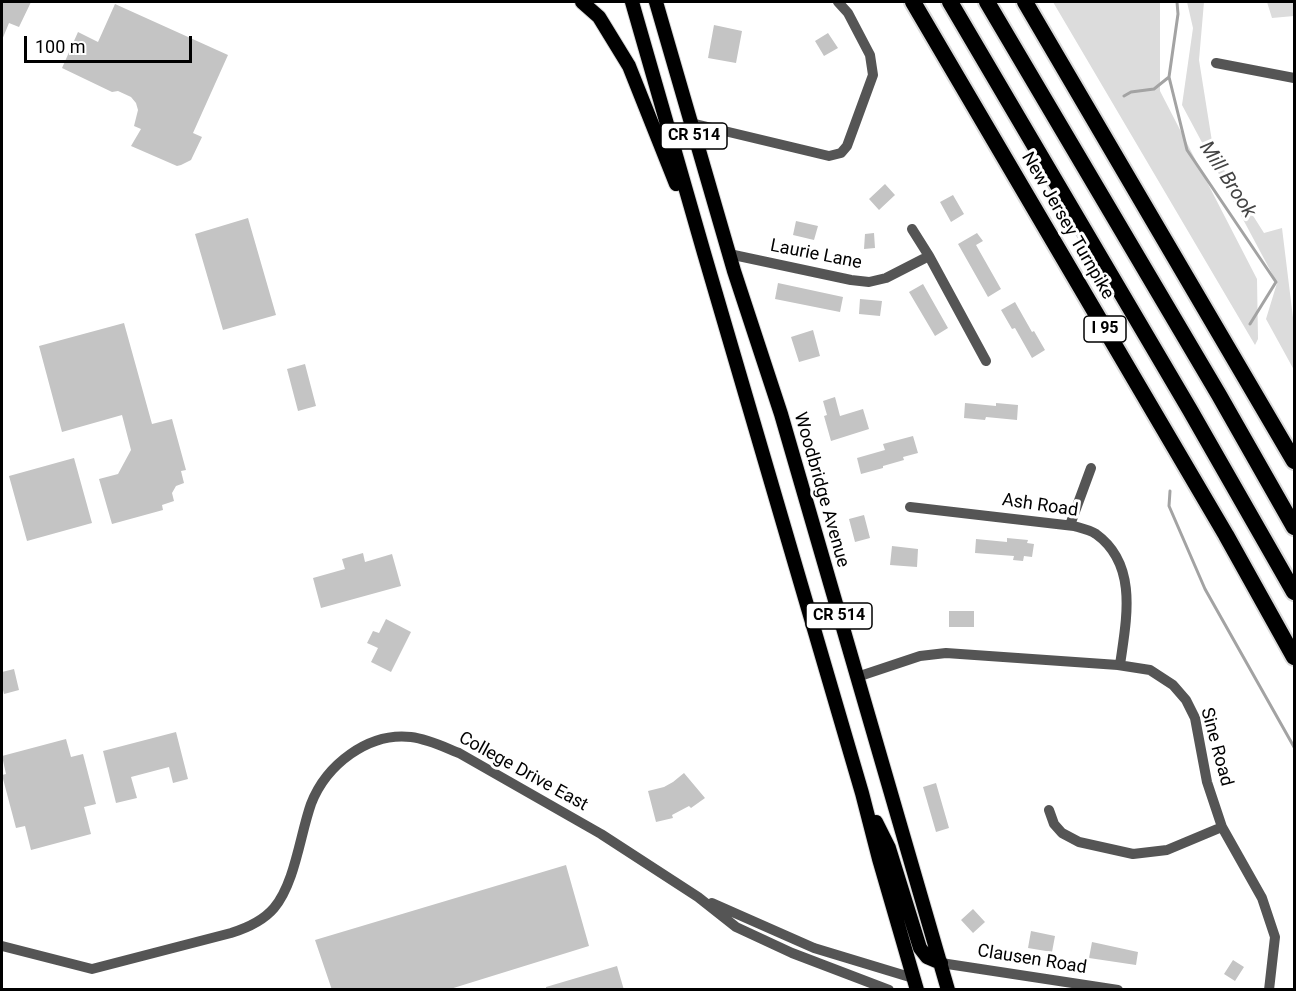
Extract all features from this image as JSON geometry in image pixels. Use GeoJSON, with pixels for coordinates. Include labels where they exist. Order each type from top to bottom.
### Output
{"type":"FeatureCollection","features":[{"type":"Feature","properties":{"kind":"highway","name":"New Jersey Turnpike"},"geometry":{"type":"LineString","coordinates":[[913,2],[1226,535],[1294,657]]}},
{"type":"Feature","properties":{"kind":"highway","name":"New Jersey Turnpike"},"geometry":{"type":"LineString","coordinates":[[950,2],[1196,420],[1294,592]]}},
{"type":"Feature","properties":{"kind":"highway"},"geometry":{"type":"LineString","coordinates":[[987,2],[1219,395],[1294,527]]}},
{"type":"Feature","properties":{"kind":"highway"},"geometry":{"type":"LineString","coordinates":[[1025,2],[1294,461]]}},
{"type":"Feature","properties":{"kind":"main road"},"geometry":{"type":"LineString","coordinates":[[582,2],[599,17],[629,66],[704,253]]}},
{"type":"Feature","properties":{"kind":"main road","name":"CR 514"},"geometry":{"type":"LineString","coordinates":[[632,2],[862,793],[915,984]]}},
{"type":"Feature","properties":{"kind":"main road","name":"Woodbridge Avenue"},"geometry":{"type":"LineString","coordinates":[[656,2],[729,254],[781,414],[948,990]]}},
{"type":"Feature","properties":{"kind":"main road"},"geometry":{"type":"LineString","coordinates":[[862,793],[889,848],[920,948],[927,957],[941,963]]}},
{"type":"Feature","properties":{"kind":"main road"},"geometry":{"type":"LineString","coordinates":[[915,984],[926,990]]}},
{"type":"Feature","properties":{"kind":"street"},"geometry":{"type":"LineString","coordinates":[[690,123],[829,156],[841,153],[847,146],[873,75],[870,55],[848,13],[838,2]]}},
{"type":"Feature","properties":{"kind":"street"},"geometry":{"type":"LineString","coordinates":[[1216,63],[1294,78]]}},
{"type":"Feature","properties":{"kind":"street"},"geometry":{"type":"LineString","coordinates":[[912,229],[987,361]]}},
{"type":"Feature","properties":{"kind":"street","name":"Laurie Lane"},"geometry":{"type":"LineString","coordinates":[[729,254],[869,282],[886,278],[929,256]]}},
{"type":"Feature","properties":{"kind":"street"},"geometry":{"type":"LineString","coordinates":[[1070,525],[1091,468]]}},
{"type":"Feature","properties":{"kind":"street","name":"Ash Road"},"geometry":{"type":"LineString","coordinates":[[909,507],[1070,525],[1094,532],[1109,545],[1119,561],[1127,584],[1127,615],[1120,666]]}},
{"type":"Feature","properties":{"kind":"street","name":"Sine Road"},"geometry":{"type":"LineString","coordinates":[[857,677],[920,656],[946,653],[1150,670],[1173,685],[1186,700],[1195,718],[1207,782],[1222,827],[1262,898],[1275,937],[1269,990]]}},
{"type":"Feature","properties":{"kind":"street","name":"College Drive East"},"geometry":{"type":"LineString","coordinates":[[2,946],[92,969],[249,927],[274,909],[281,898],[289,881],[311,805],[318,788],[331,770],[358,749],[387,738],[400,736],[436,743],[459,753],[601,834],[698,897],[736,927],[792,953],[889,990]]}},
{"type":"Feature","properties":{"kind":"street"},"geometry":{"type":"LineString","coordinates":[[1048,810],[1054,824],[1062,832],[1079,842],[1133,854],[1167,850],[1222,827]]}},
{"type":"Feature","properties":{"kind":"street"},"geometry":{"type":"LineString","coordinates":[[698,897],[814,948],[915,984]]}},
{"type":"Feature","properties":{"kind":"street","name":"Clausen Road"},"geometry":{"type":"LineString","coordinates":[[941,963],[1118,990]]}},
{"type":"Feature","properties":{"kind":"shaded area"},"geometry":{"type":"Polygon","coordinates":[[[1053,2],[1160,2],[1160,91],[1257,279],[1258,339],[1255,345],[1053,2]]]}},
{"type":"Feature","properties":{"kind":"shaded area"},"geometry":{"type":"Polygon","coordinates":[[[1187,2],[1204,2],[1199,60],[1214,154],[1264,233],[1282,228],[1294,326],[1294,370],[1266,319],[1277,283],[1182,105],[1193,28],[1187,2]]]}},
{"type":"Feature","properties":{"kind":"shaded area"},"geometry":{"type":"Polygon","coordinates":[[[1267,2],[1294,2],[1294,16],[1272,18],[1267,2]]]}},
{"type":"Feature","properties":{"kind":"building"},"geometry":{"type":"Polygon","coordinates":[[[2,2],[31,2],[19,27],[9,23],[2,40],[2,2]]]}},
{"type":"Feature","properties":{"kind":"building"},"geometry":{"type":"Polygon","coordinates":[[[115,4],[228,55],[193,133],[202,137],[191,160],[181,165],[177,166],[131,146],[141,129],[134,126],[138,110],[131,97],[118,91],[112,92],[62,68],[78,32],[98,42],[115,4]]]}},
{"type":"Feature","properties":{"kind":"building"},"geometry":{"type":"Polygon","coordinates":[[[714,25],[742,31],[736,63],[708,58],[714,25]]]}},
{"type":"Feature","properties":{"kind":"building"},"geometry":{"type":"Polygon","coordinates":[[[828,33],[838,48],[824,56],[815,41],[828,33]]]}},
{"type":"Feature","properties":{"kind":"building"},"geometry":{"type":"Polygon","coordinates":[[[885,184],[895,195],[879,210],[869,199],[885,184]]]}},
{"type":"Feature","properties":{"kind":"building"},"geometry":{"type":"Polygon","coordinates":[[[953,195],[964,214],[951,222],[940,202],[953,195]]]}},
{"type":"Feature","properties":{"kind":"building"},"geometry":{"type":"Polygon","coordinates":[[[248,218],[276,315],[223,330],[195,234],[248,218]]]}},
{"type":"Feature","properties":{"kind":"building"},"geometry":{"type":"Polygon","coordinates":[[[796,221],[818,226],[814,240],[793,235],[796,221]]]}},
{"type":"Feature","properties":{"kind":"building"},"geometry":{"type":"Polygon","coordinates":[[[874,233],[875,248],[864,249],[865,234],[874,233]]]}},
{"type":"Feature","properties":{"kind":"building"},"geometry":{"type":"Polygon","coordinates":[[[977,233],[983,241],[976,245],[1001,289],[988,297],[958,244],[977,233]]]}},
{"type":"Feature","properties":{"kind":"building"},"geometry":{"type":"Polygon","coordinates":[[[778,283],[843,297],[840,312],[775,299],[778,283]]]}},
{"type":"Feature","properties":{"kind":"building"},"geometry":{"type":"Polygon","coordinates":[[[923,284],[948,328],[935,336],[909,292],[923,284]]]}},
{"type":"Feature","properties":{"kind":"building"},"geometry":{"type":"Polygon","coordinates":[[[860,299],[882,301],[880,316],[859,314],[860,299]]]}},
{"type":"Feature","properties":{"kind":"building"},"geometry":{"type":"Polygon","coordinates":[[[1015,302],[1045,350],[1032,358],[1015,328],[1012,329],[1001,310],[1015,302]]]}},
{"type":"Feature","properties":{"kind":"building"},"geometry":{"type":"Polygon","coordinates":[[[124,323],[152,424],[172,419],[186,470],[181,471],[184,483],[176,486],[172,493],[174,501],[162,505],[163,510],[112,524],[99,479],[118,474],[131,450],[122,415],[62,432],[39,346],[124,323]]]}},
{"type":"Feature","properties":{"kind":"building"},"geometry":{"type":"Polygon","coordinates":[[[813,330],[820,356],[799,362],[791,337],[813,330]]]}},
{"type":"Feature","properties":{"kind":"building"},"geometry":{"type":"Polygon","coordinates":[[[305,364],[316,406],[298,411],[287,369],[305,364]]]}},
{"type":"Feature","properties":{"kind":"building"},"geometry":{"type":"Polygon","coordinates":[[[835,397],[840,416],[863,409],[869,429],[831,441],[824,416],[827,415],[823,401],[835,397]]]}},
{"type":"Feature","properties":{"kind":"building"},"geometry":{"type":"Polygon","coordinates":[[[965,403],[996,406],[996,403],[1018,405],[1017,420],[986,417],[985,420],[964,418],[965,403]]]}},
{"type":"Feature","properties":{"kind":"building"},"geometry":{"type":"Polygon","coordinates":[[[913,436],[918,453],[903,457],[904,460],[883,466],[883,468],[861,474],[857,458],[885,450],[883,444],[913,436]]]}},
{"type":"Feature","properties":{"kind":"building"},"geometry":{"type":"Polygon","coordinates":[[[74,458],[92,523],[27,541],[9,476],[74,458]]]}},
{"type":"Feature","properties":{"kind":"building"},"geometry":{"type":"Polygon","coordinates":[[[864,515],[870,538],[855,542],[849,519],[864,515]]]}},
{"type":"Feature","properties":{"kind":"building"},"geometry":{"type":"Polygon","coordinates":[[[1007,538],[1028,540],[1027,543],[1034,544],[1032,557],[1024,556],[1023,561],[1013,560],[1014,556],[975,553],[976,539],[1007,542],[1007,538]]]}},
{"type":"Feature","properties":{"kind":"building"},"geometry":{"type":"Polygon","coordinates":[[[892,546],[918,549],[917,567],[890,565],[892,546]]]}},
{"type":"Feature","properties":{"kind":"building"},"geometry":{"type":"Polygon","coordinates":[[[363,553],[365,562],[392,554],[401,586],[321,608],[313,578],[345,569],[342,559],[363,553]]]}},
{"type":"Feature","properties":{"kind":"building"},"geometry":{"type":"Polygon","coordinates":[[[949,611],[974,611],[974,627],[949,627],[949,611]]]}},
{"type":"Feature","properties":{"kind":"building"},"geometry":{"type":"Polygon","coordinates":[[[386,619],[411,632],[391,672],[371,662],[378,648],[367,643],[373,631],[379,633],[386,619]]]}},
{"type":"Feature","properties":{"kind":"building"},"geometry":{"type":"Polygon","coordinates":[[[14,669],[19,690],[4,694],[2,672],[14,669]]]}},
{"type":"Feature","properties":{"kind":"building"},"geometry":{"type":"Polygon","coordinates":[[[176,732],[188,779],[173,783],[169,767],[131,777],[137,798],[116,803],[103,751],[176,732]]]}},
{"type":"Feature","properties":{"kind":"building"},"geometry":{"type":"Polygon","coordinates":[[[66,739],[71,757],[83,754],[96,804],[84,807],[91,834],[31,850],[25,826],[16,828],[2,775],[6,774],[2,756],[66,739]]]}},
{"type":"Feature","properties":{"kind":"building"},"geometry":{"type":"Polygon","coordinates":[[[684,773],[705,798],[691,808],[689,806],[672,815],[673,818],[656,822],[648,791],[664,787],[684,773]]]}},
{"type":"Feature","properties":{"kind":"building"},"geometry":{"type":"Polygon","coordinates":[[[936,783],[949,828],[936,832],[923,787],[936,783]]]}},
{"type":"Feature","properties":{"kind":"building"},"geometry":{"type":"Polygon","coordinates":[[[566,865],[589,946],[447,990],[332,990],[315,940],[566,865]]]}},
{"type":"Feature","properties":{"kind":"building"},"geometry":{"type":"Polygon","coordinates":[[[973,909],[985,922],[973,933],[961,920],[973,909]]]}},
{"type":"Feature","properties":{"kind":"building"},"geometry":{"type":"Polygon","coordinates":[[[1031,931],[1055,936],[1052,952],[1028,948],[1031,931]]]}},
{"type":"Feature","properties":{"kind":"building"},"geometry":{"type":"Polygon","coordinates":[[[1092,942],[1138,952],[1136,965],[1089,958],[1092,942]]]}},
{"type":"Feature","properties":{"kind":"building"},"geometry":{"type":"Polygon","coordinates":[[[1233,960],[1244,967],[1235,981],[1224,974],[1233,960]]]}},
{"type":"Feature","properties":{"kind":"building"},"geometry":{"type":"Polygon","coordinates":[[[617,966],[624,990],[546,990],[546,987],[617,966]]]}},
{"type":"Feature","properties":{"kind":"waterway","name":"Mill Brook"},"geometry":{"type":"LineString","coordinates":[[1177,2],[1178,14],[1169,77],[1187,150],[1276,282],[1250,324]]}},
{"type":"Feature","properties":{"kind":"waterway"},"geometry":{"type":"LineString","coordinates":[[1124,96],[1131,92],[1154,89],[1169,77]]}},
{"type":"Feature","properties":{"kind":"waterway","name":"Mill Brook"},"geometry":{"type":"LineString","coordinates":[[1170,491],[1169,506],[1205,589],[1294,747]]}}]}
